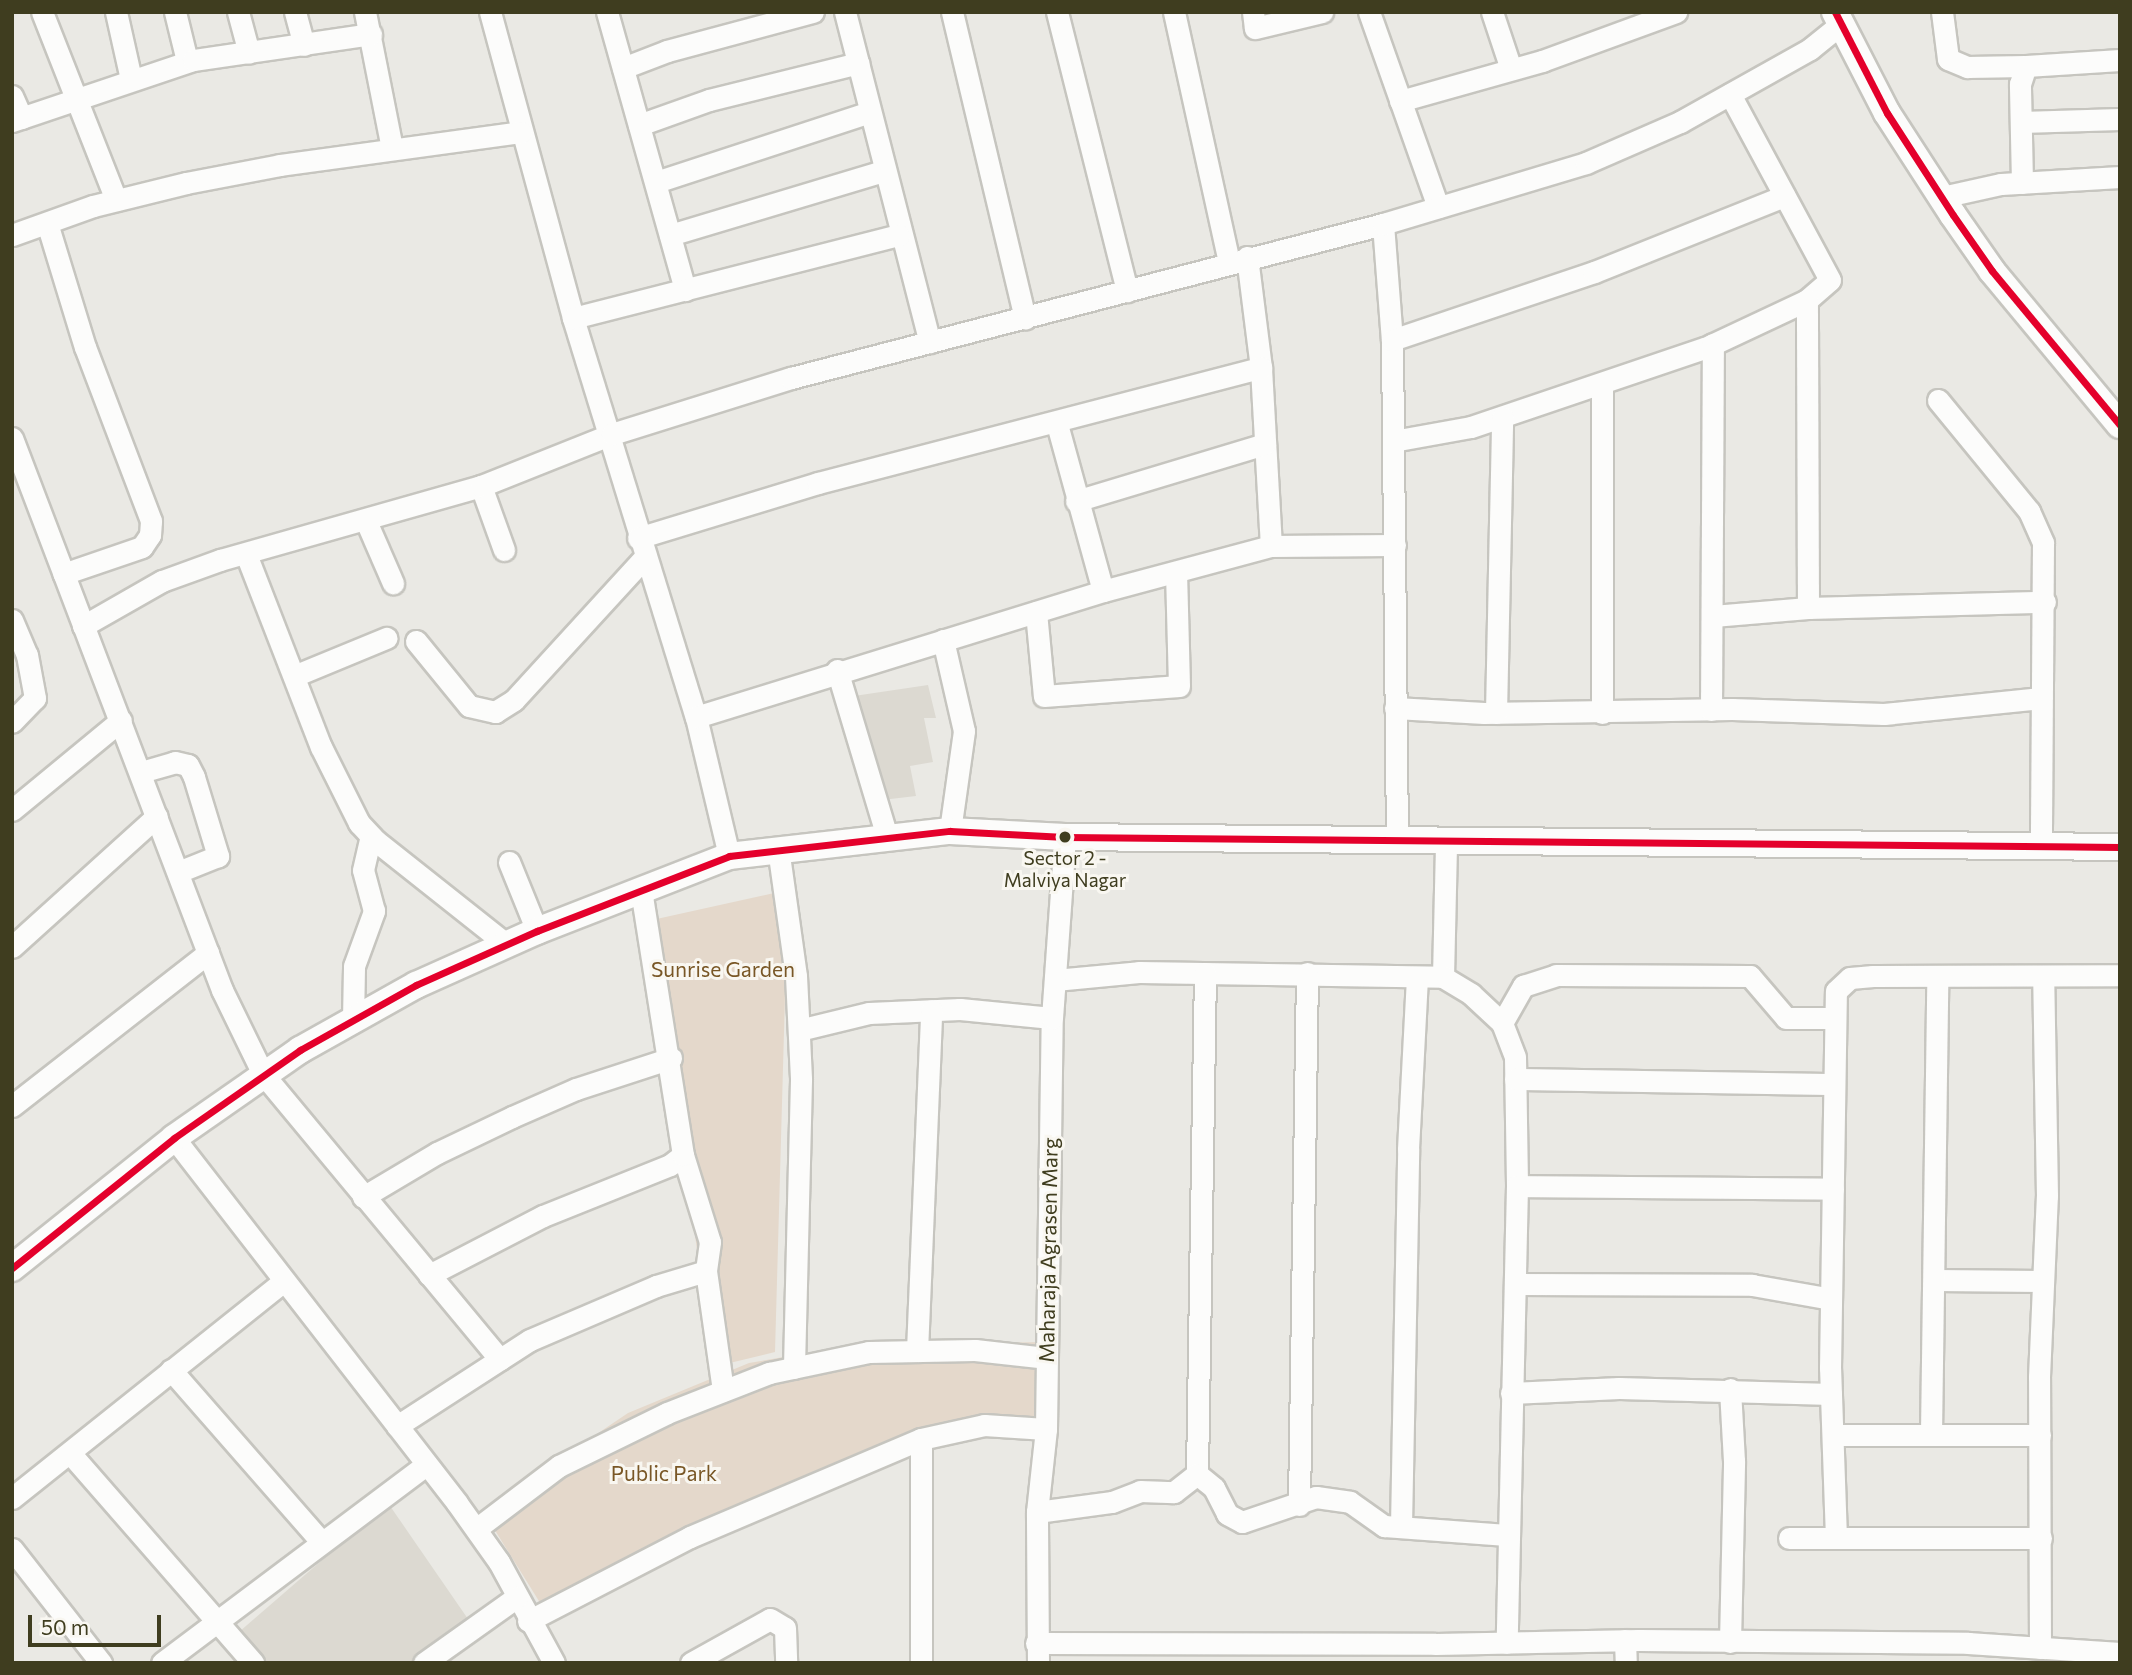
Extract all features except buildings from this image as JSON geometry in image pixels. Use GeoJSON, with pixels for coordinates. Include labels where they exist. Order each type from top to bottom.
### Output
{"type":"FeatureCollection","features":[{"type":"Feature","properties":{"kind":"street"},"geometry":{"type":"LineString","coordinates":[[42,12],[116,200]]}},
{"type":"Feature","properties":{"kind":"street"},"geometry":{"type":"LineString","coordinates":[[116,12],[131,79]]}},
{"type":"Feature","properties":{"kind":"street"},"geometry":{"type":"LineString","coordinates":[[175,12],[187,61]]}},
{"type":"Feature","properties":{"kind":"street"},"geometry":{"type":"LineString","coordinates":[[238,12],[249,53]]}},
{"type":"Feature","properties":{"kind":"street"},"geometry":{"type":"LineString","coordinates":[[295,12],[304,45]]}},
{"type":"Feature","properties":{"kind":"street"},"geometry":{"type":"LineString","coordinates":[[365,12],[392,148]]}},
{"type":"Feature","properties":{"kind":"street"},"geometry":{"type":"LineString","coordinates":[[489,12],[573,318],[612,434],[642,548],[696,717],[729,856]]}},
{"type":"Feature","properties":{"kind":"street"},"geometry":{"type":"LineString","coordinates":[[607,12],[685,290]]}},
{"type":"Feature","properties":{"kind":"street"},"geometry":{"type":"LineString","coordinates":[[623,68],[667,51],[813,12]]}},
{"type":"Feature","properties":{"kind":"street"},"geometry":{"type":"LineString","coordinates":[[845,12],[899,235],[929,342]]}},
{"type":"Feature","properties":{"kind":"street"},"geometry":{"type":"LineString","coordinates":[[952,12],[1025,318]]}},
{"type":"Feature","properties":{"kind":"street"},"geometry":{"type":"LineString","coordinates":[[1057,12],[1127,291]]}},
{"type":"Feature","properties":{"kind":"street"},"geometry":{"type":"LineString","coordinates":[[1174,12],[1238,259],[1261,368],[1271,546]]}},
{"type":"Feature","properties":{"kind":"street"},"geometry":{"type":"LineString","coordinates":[[1253,12],[1255,28],[1322,12]]}},
{"type":"Feature","properties":{"kind":"street"},"geometry":{"type":"LineString","coordinates":[[1369,12],[1438,207]]}},
{"type":"Feature","properties":{"kind":"street"},"geometry":{"type":"LineString","coordinates":[[1492,12],[1511,69]]}},
{"type":"Feature","properties":{"kind":"street"},"geometry":{"type":"LineString","coordinates":[[1400,101],[1511,69],[1676,12]]}},
{"type":"Feature","properties":{"kind":"street"},"geometry":{"type":"LineString","coordinates":[[1942,12],[1948,59],[1967,67],[2120,60]]}},
{"type":"Feature","properties":{"kind":"street"},"geometry":{"type":"LineString","coordinates":[[83,626],[162,581],[481,486],[612,434],[791,378],[1127,291],[1238,259],[1383,224],[1586,163],[1680,122],[1810,50],[1838,18],[1887,113],[1992,271],[2120,425]]}},
{"type":"Feature","properties":{"kind":"street"},"geometry":{"type":"LineString","coordinates":[[12,96],[17,120],[187,61],[371,34]]}},
{"type":"Feature","properties":{"kind":"street"},"geometry":{"type":"LineString","coordinates":[[639,125],[709,100],[858,63]]}},
{"type":"Feature","properties":{"kind":"street"},"geometry":{"type":"LineString","coordinates":[[2022,183],[2020,84],[2026,65]]}},
{"type":"Feature","properties":{"kind":"street"},"geometry":{"type":"LineString","coordinates":[[1394,442],[1502,417],[1602,385],[1713,344],[1807,300],[1830,279],[1730,94]]}},
{"type":"Feature","properties":{"kind":"street"},"geometry":{"type":"LineString","coordinates":[[656,182],[870,112]]}},
{"type":"Feature","properties":{"kind":"street"},"geometry":{"type":"LineString","coordinates":[[2021,121],[2120,119]]}},
{"type":"Feature","properties":{"kind":"street"},"geometry":{"type":"LineString","coordinates":[[12,235],[116,200],[267,168],[392,148],[521,132]]}},
{"type":"Feature","properties":{"kind":"street"},"geometry":{"type":"LineString","coordinates":[[670,235],[884,171]]}},
{"type":"Feature","properties":{"kind":"street"},"geometry":{"type":"LineString","coordinates":[[1942,197],[2022,183],[2120,177]]}},
{"type":"Feature","properties":{"kind":"street"},"geometry":{"type":"LineString","coordinates":[[1392,340],[1594,272],[1784,196]]}},
{"type":"Feature","properties":{"kind":"street"},"geometry":{"type":"LineString","coordinates":[[47,223],[85,347],[151,521],[150,535],[142,547],[63,574]]}},
{"type":"Feature","properties":{"kind":"street"},"geometry":{"type":"LineString","coordinates":[[1383,224],[1392,340],[1397,840]]}},
{"type":"Feature","properties":{"kind":"street"},"geometry":{"type":"LineString","coordinates":[[573,318],[899,235]]}},
{"type":"Feature","properties":{"kind":"street"},"geometry":{"type":"LineString","coordinates":[[1807,300],[1808,608]]}},
{"type":"Feature","properties":{"kind":"street"},"geometry":{"type":"LineString","coordinates":[[1711,710],[1713,344]]}},
{"type":"Feature","properties":{"kind":"street"},"geometry":{"type":"LineString","coordinates":[[416,641],[469,706],[495,712],[514,700],[642,548],[818,483],[1057,424],[1261,368]]}},
{"type":"Feature","properties":{"kind":"street"},"geometry":{"type":"LineString","coordinates":[[1602,385],[1602,713]]}},
{"type":"Feature","properties":{"kind":"street"},"geometry":{"type":"LineString","coordinates":[[1938,400],[2029,511],[2043,543],[2045,602],[2041,698],[2041,846]]}},
{"type":"Feature","properties":{"kind":"street"},"geometry":{"type":"LineString","coordinates":[[1496,713],[1502,417]]}},
{"type":"Feature","properties":{"kind":"street"},"geometry":{"type":"LineString","coordinates":[[1057,424],[1103,591]]}},
{"type":"Feature","properties":{"kind":"street"},"geometry":{"type":"LineString","coordinates":[[12,439],[208,953],[263,1074],[500,1359]]}},
{"type":"Feature","properties":{"kind":"street"},"geometry":{"type":"LineString","coordinates":[[1076,500],[1265,444]]}},
{"type":"Feature","properties":{"kind":"street"},"geometry":{"type":"LineString","coordinates":[[481,486],[504,550]]}},
{"type":"Feature","properties":{"kind":"street"},"geometry":{"type":"LineString","coordinates":[[366,521],[393,583]]}},
{"type":"Feature","properties":{"kind":"street"},"geometry":{"type":"LineString","coordinates":[[696,717],[837,670],[1103,591],[1271,546],[1395,545]]}},
{"type":"Feature","properties":{"kind":"street"},"geometry":{"type":"LineString","coordinates":[[246,554],[321,747],[359,822],[371,836],[507,945]]}},
{"type":"Feature","properties":{"kind":"street"},"geometry":{"type":"LineString","coordinates":[[1036,612],[1044,696],[1180,686],[1176,572]]}},
{"type":"Feature","properties":{"kind":"street"},"geometry":{"type":"LineString","coordinates":[[1713,615],[1808,608],[2045,602]]}},
{"type":"Feature","properties":{"kind":"street"},"geometry":{"type":"LineString","coordinates":[[12,620],[27,655],[35,698],[12,722]]}},
{"type":"Feature","properties":{"kind":"street"},"geometry":{"type":"LineString","coordinates":[[293,676],[386,638]]}},
{"type":"Feature","properties":{"kind":"street"},"geometry":{"type":"LineString","coordinates":[[943,640],[964,732],[950,831]]}},
{"type":"Feature","properties":{"kind":"street"},"geometry":{"type":"LineString","coordinates":[[837,670],[887,837]]}},
{"type":"Feature","properties":{"kind":"street"},"geometry":{"type":"LineString","coordinates":[[1395,708],[1496,713],[1711,710],[1884,714],[2041,698]]}},
{"type":"Feature","properties":{"kind":"street"},"geometry":{"type":"LineString","coordinates":[[12,810],[121,720]]}},
{"type":"Feature","properties":{"kind":"street"},"geometry":{"type":"LineString","coordinates":[[141,772],[175,762],[188,765],[212,827],[218,856],[178,872]]}},
{"type":"Feature","properties":{"kind":"street"},"geometry":{"type":"LineString","coordinates":[[12,947],[157,816]]}},
{"type":"Feature","properties":{"kind":"street"},"geometry":{"type":"LineString","coordinates":[[12,1268],[174,1138],[263,1074],[353,1020],[537,931],[729,856],[778,848],[950,831],[1065,838],[2120,847]]}},
{"type":"Feature","properties":{"kind":"street"},"geometry":{"type":"LineString","coordinates":[[353,1020],[354,966],[374,911],[363,870],[371,836]]}},
{"type":"Feature","properties":{"kind":"street","name":"Maharaja Agrasen Marg"},"geometry":{"type":"LineString","coordinates":[[1037,1653],[1037,1512],[1046,1429],[1052,1018],[1065,838]]}},
{"type":"Feature","properties":{"kind":"street"},"geometry":{"type":"LineString","coordinates":[[1443,977],[1446,841]]}},
{"type":"Feature","properties":{"kind":"street"},"geometry":{"type":"LineString","coordinates":[[778,848],[799,1030],[801,1080],[794,1368]]}},
{"type":"Feature","properties":{"kind":"street"},"geometry":{"type":"LineString","coordinates":[[509,862],[537,931]]}},
{"type":"Feature","properties":{"kind":"street"},"geometry":{"type":"LineString","coordinates":[[641,891],[671,1058],[683,1155],[710,1242],[706,1270],[723,1391]]}},
{"type":"Feature","properties":{"kind":"street"},"geometry":{"type":"LineString","coordinates":[[12,1106],[208,953]]}},
{"type":"Feature","properties":{"kind":"street"},"geometry":{"type":"LineString","coordinates":[[1055,980],[1139,972],[1443,977],[1471,994],[1502,1023],[1515,1057],[1517,1186],[1507,1535],[1507,1643]]}},
{"type":"Feature","properties":{"kind":"street"},"geometry":{"type":"LineString","coordinates":[[1037,1512],[1112,1502],[1140,1491],[1174,1492],[1196,1474],[1205,973]]}},
{"type":"Feature","properties":{"kind":"street"},"geometry":{"type":"LineString","coordinates":[[1299,1505],[1307,973]]}},
{"type":"Feature","properties":{"kind":"street"},"geometry":{"type":"LineString","coordinates":[[1502,1023],[1523,986],[1556,975],[1750,976],[1786,1018],[1835,1018]]}},
{"type":"Feature","properties":{"kind":"street"},"geometry":{"type":"LineString","coordinates":[[1836,1538],[1831,1298],[1836,991],[1850,978],[2120,975]]}},
{"type":"Feature","properties":{"kind":"street"},"geometry":{"type":"LineString","coordinates":[[1931,1433],[1937,976]]}},
{"type":"Feature","properties":{"kind":"street"},"geometry":{"type":"LineString","coordinates":[[1401,1526],[1408,1149],[1417,977]]}},
{"type":"Feature","properties":{"kind":"street"},"geometry":{"type":"LineString","coordinates":[[2040,1648],[2040,1434],[2047,1062],[2043,977]]}},
{"type":"Feature","properties":{"kind":"street"},"geometry":{"type":"LineString","coordinates":[[799,1030],[869,1013],[931,1010],[1052,1018]]}},
{"type":"Feature","properties":{"kind":"street"},"geometry":{"type":"LineString","coordinates":[[916,1351],[931,1010]]}},
{"type":"Feature","properties":{"kind":"street"},"geometry":{"type":"LineString","coordinates":[[363,1197],[512,1117],[576,1089],[671,1058]]}},
{"type":"Feature","properties":{"kind":"street"},"geometry":{"type":"LineString","coordinates":[[1516,1079],[1833,1084]]}},
{"type":"Feature","properties":{"kind":"street"},"geometry":{"type":"LineString","coordinates":[[174,1138],[476,1529],[554,1663]]}},
{"type":"Feature","properties":{"kind":"street"},"geometry":{"type":"LineString","coordinates":[[429,1275],[543,1216],[683,1155]]}},
{"type":"Feature","properties":{"kind":"street"},"geometry":{"type":"LineString","coordinates":[[1517,1186],[1833,1189]]}},
{"type":"Feature","properties":{"kind":"street"},"geometry":{"type":"LineString","coordinates":[[397,1426],[530,1340],[645,1291],[706,1270]]}},
{"type":"Feature","properties":{"kind":"street"},"geometry":{"type":"LineString","coordinates":[[1935,1280],[2043,1281]]}},
{"type":"Feature","properties":{"kind":"street"},"geometry":{"type":"LineString","coordinates":[[12,1498],[285,1281]]}},
{"type":"Feature","properties":{"kind":"street"},"geometry":{"type":"LineString","coordinates":[[1515,1284],[1752,1285],[1831,1298]]}},
{"type":"Feature","properties":{"kind":"street"},"geometry":{"type":"LineString","coordinates":[[476,1529],[559,1466],[723,1391],[794,1368],[869,1352],[975,1350],[1046,1358]]}},
{"type":"Feature","properties":{"kind":"street"},"geometry":{"type":"LineString","coordinates":[[171,1370],[320,1540]]}},
{"type":"Feature","properties":{"kind":"street"},"geometry":{"type":"LineString","coordinates":[[1511,1393],[1619,1388],[1831,1394]]}},
{"type":"Feature","properties":{"kind":"street"},"geometry":{"type":"LineString","coordinates":[[1730,1390],[1734,1475],[1730,1642]]}},
{"type":"Feature","properties":{"kind":"street"},"geometry":{"type":"LineString","coordinates":[[528,1621],[690,1537],[921,1439],[984,1425],[1046,1429]]}},
{"type":"Feature","properties":{"kind":"street"},"geometry":{"type":"LineString","coordinates":[[1833,1435],[2040,1434]]}},
{"type":"Feature","properties":{"kind":"street"},"geometry":{"type":"LineString","coordinates":[[921,1439],[921,1663]]}},
{"type":"Feature","properties":{"kind":"street"},"geometry":{"type":"LineString","coordinates":[[70,1453],[253,1663]]}},
{"type":"Feature","properties":{"kind":"street"},"geometry":{"type":"LineString","coordinates":[[162,1663],[320,1540],[427,1464]]}},
{"type":"Feature","properties":{"kind":"street"},"geometry":{"type":"LineString","coordinates":[[1196,1474],[1214,1488],[1227,1514],[1242,1522],[1299,1505],[1316,1497],[1350,1502],[1372,1521],[1507,1535]]}},
{"type":"Feature","properties":{"kind":"street"},"geometry":{"type":"LineString","coordinates":[[1789,1538],[2041,1538]]}},
{"type":"Feature","properties":{"kind":"street"},"geometry":{"type":"LineString","coordinates":[[12,1549],[101,1663]]}},
{"type":"Feature","properties":{"kind":"street"},"geometry":{"type":"LineString","coordinates":[[425,1663],[517,1597]]}},
{"type":"Feature","properties":{"kind":"street"},"geometry":{"type":"LineString","coordinates":[[691,1663],[770,1619],[785,1628],[786,1663]]}},
{"type":"Feature","properties":{"kind":"street"},"geometry":{"type":"LineString","coordinates":[[1037,1653],[1625,1640],[1700,1652],[1730,1642],[2040,1648],[2120,1653]]}},
{"type":"Feature","properties":{"kind":"street"},"geometry":{"type":"LineString","coordinates":[[1625,1640],[1626,1663]]}},
{"type":"Feature","properties":{"kind":"shaded area"},"geometry":{"type":"Polygon","coordinates":[[[928,685],[936,718],[924,718],[933,762],[910,766],[916,796],[882,800],[854,696],[928,685]]]}},
{"type":"Feature","properties":{"kind":"shaded area"},"geometry":{"type":"Polygon","coordinates":[[[388,1503],[468,1619],[412,1663],[265,1663],[239,1632],[388,1503]]]}},
{"type":"Feature","properties":{"kind":"green space","name":"Sunrise Garden"},"geometry":{"type":"Polygon","coordinates":[[[788,890],[775,1352],[713,1367],[652,920],[788,890]]]}},
{"type":"Feature","properties":{"kind":"green space","name":"Public Park"},"geometry":{"type":"Polygon","coordinates":[[[1043,1342],[1038,1429],[916,1434],[813,1473],[547,1614],[483,1511],[628,1413],[749,1363],[853,1345],[1043,1342]]]}},
{"type":"Feature","properties":{"kind":"transit line"},"geometry":{"type":"LineString","coordinates":[[1835,12],[1887,113],[1953,215],[1992,271],[2120,425]]}},
{"type":"Feature","properties":{"kind":"transit line"},"geometry":{"type":"LineString","coordinates":[[12,1268],[174,1138],[300,1050],[416,985],[537,931],[729,856],[950,831],[1065,837],[2120,847]]}},
{"type":"Feature","properties":{"kind":"place","name":"Sector 2 - Malviya Nagar"},"geometry":{"type":"Point","coordinates":[1065,837]}}]}
